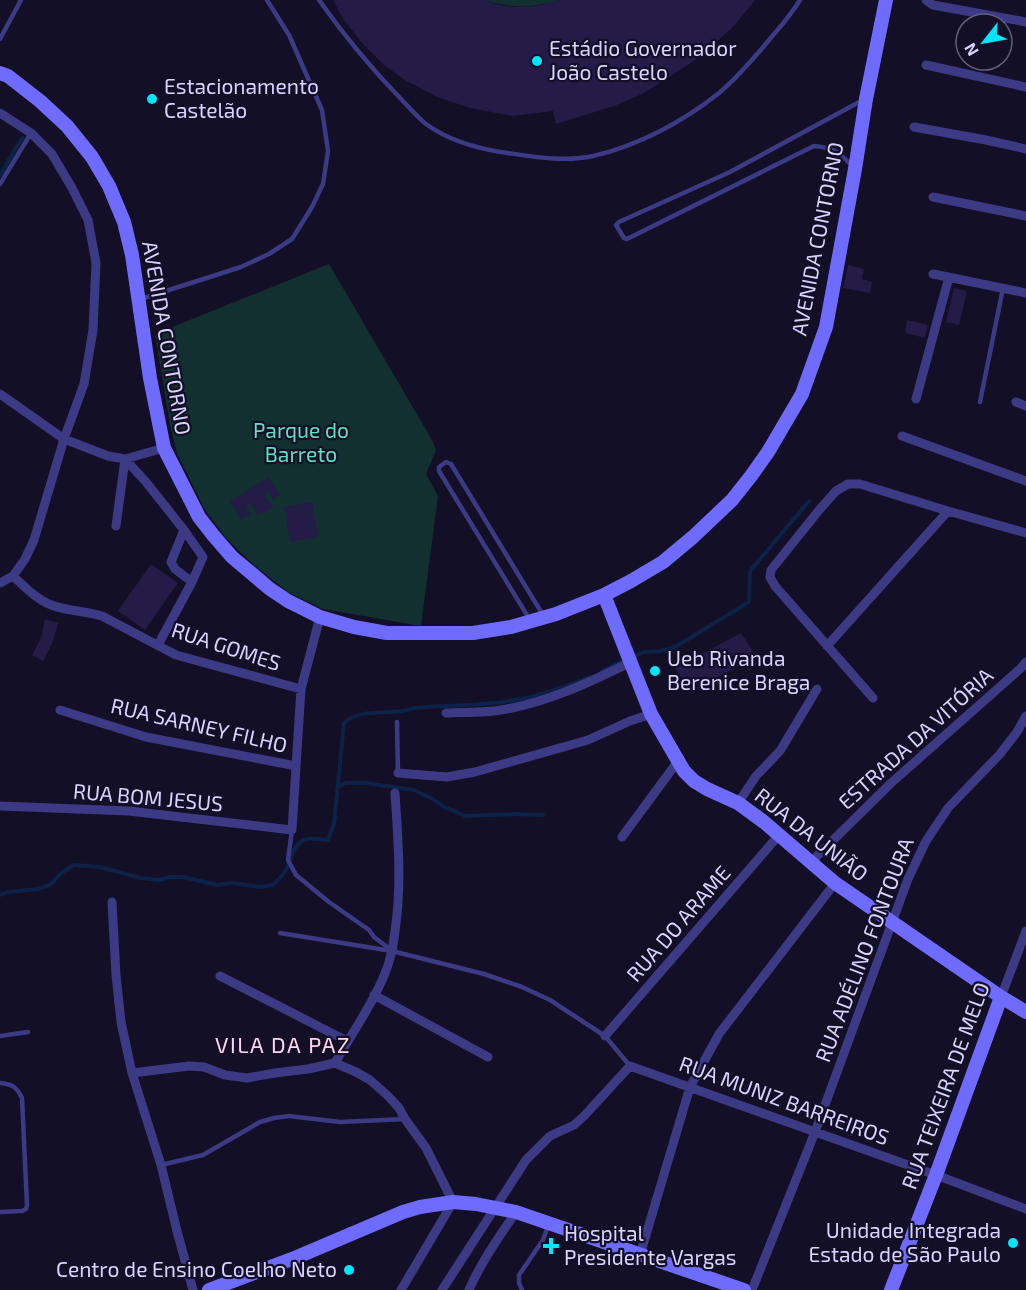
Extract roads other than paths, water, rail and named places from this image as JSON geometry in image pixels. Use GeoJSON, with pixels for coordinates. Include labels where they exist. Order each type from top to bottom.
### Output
{"type":"FeatureCollection","features":[{"type":"Feature","properties":{"kind":"street","name":"AVENIDA CONTORNO"},"geometry":{"type":"LineString","coordinates":[[0,73],[8,76],[40,101],[67,126],[92,158],[109,186],[124,222],[132,255],[150,378],[164,448],[200,517],[213,535],[232,557],[270,589],[320,617],[354,627],[387,633],[473,633],[511,627],[545,617],[604,595],[632,581],[663,561],[693,537],[732,500],[768,452],[802,394],[826,327],[866,99],[886,0]]}},
{"type":"Feature","properties":{"kind":"street"},"geometry":{"type":"LineString","coordinates":[[926,0],[933,5],[1026,22]]}},
{"type":"Feature","properties":{"kind":"street"},"geometry":{"type":"LineString","coordinates":[[926,65],[1026,87]]}},
{"type":"Feature","properties":{"kind":"street"},"geometry":{"type":"LineString","coordinates":[[0,113],[31,133],[52,154],[88,220],[96,263],[93,330],[84,384],[64,439],[34,540],[13,576],[0,583]]}},
{"type":"Feature","properties":{"kind":"street"},"geometry":{"type":"LineString","coordinates":[[914,127],[1026,149]]}},
{"type":"Feature","properties":{"kind":"street"},"geometry":{"type":"LineString","coordinates":[[933,197],[1026,216]]}},
{"type":"Feature","properties":{"kind":"street"},"geometry":{"type":"LineString","coordinates":[[933,274],[1026,293]]}},
{"type":"Feature","properties":{"kind":"street"},"geometry":{"type":"LineString","coordinates":[[916,399],[949,277]]}},
{"type":"Feature","properties":{"kind":"street"},"geometry":{"type":"LineString","coordinates":[[0,394],[64,439],[108,456],[124,459],[164,448]]}},
{"type":"Feature","properties":{"kind":"street"},"geometry":{"type":"LineString","coordinates":[[1016,402],[1026,406]]}},
{"type":"Feature","properties":{"kind":"street"},"geometry":{"type":"LineString","coordinates":[[902,436],[1026,481]]}},
{"type":"Feature","properties":{"kind":"street"},"geometry":{"type":"LineString","coordinates":[[116,526],[124,459]]}},
{"type":"Feature","properties":{"kind":"street"},"geometry":{"type":"LineString","coordinates":[[124,459],[146,482],[203,557],[158,645]]}},
{"type":"Feature","properties":{"kind":"street"},"geometry":{"type":"LineString","coordinates":[[873,698],[775,586],[770,577],[771,570],[820,509],[842,486],[854,483],[1026,533]]}},
{"type":"Feature","properties":{"kind":"street"},"geometry":{"type":"LineString","coordinates":[[827,646],[948,511]]}},
{"type":"Feature","properties":{"kind":"street"},"geometry":{"type":"LineString","coordinates":[[184,530],[171,562],[175,569],[192,582]]}},
{"type":"Feature","properties":{"kind":"street","name":"RUA GOMES"},"geometry":{"type":"LineString","coordinates":[[13,576],[37,597],[50,604],[63,609],[102,616],[176,655],[301,689]]}},
{"type":"Feature","properties":{"kind":"street","name":"RUA DA UNIÃO"},"geometry":{"type":"LineString","coordinates":[[604,595],[651,714],[684,771],[694,781],[738,803],[835,883],[1001,998],[1026,1012]]}},
{"type":"Feature","properties":{"kind":"street"},"geometry":{"type":"LineString","coordinates":[[292,830],[301,689],[320,617]]}},
{"type":"Feature","properties":{"kind":"street"},"geometry":{"type":"LineString","coordinates":[[446,713],[501,711],[546,699],[586,684],[629,658]]}},
{"type":"Feature","properties":{"kind":"street","name":"ESTRADA DA VITÓRIA"},"geometry":{"type":"LineString","coordinates":[[811,862],[890,784],[1023,665],[1026,678]]}},
{"type":"Feature","properties":{"kind":"street"},"geometry":{"type":"LineString","coordinates":[[738,803],[756,776],[780,751],[817,689]]}},
{"type":"Feature","properties":{"kind":"street","name":"RUA SARNEY FILHO"},"geometry":{"type":"LineString","coordinates":[[60,710],[146,737],[296,766]]}},
{"type":"Feature","properties":{"kind":"street"},"geometry":{"type":"LineString","coordinates":[[398,773],[447,777],[476,772],[588,740],[651,714]]}},
{"type":"Feature","properties":{"kind":"street","name":"RUA ADÉLINO FONTOURA"},"geometry":{"type":"LineString","coordinates":[[752,1290],[815,1132],[908,879],[926,841],[948,808],[1000,754],[1026,716]]}},
{"type":"Feature","properties":{"kind":"street"},"geometry":{"type":"LineString","coordinates":[[622,837],[678,761]]}},
{"type":"Feature","properties":{"kind":"street"},"geometry":{"type":"LineString","coordinates":[[335,1063],[374,995],[392,951],[399,907],[400,872],[395,793]]}},
{"type":"Feature","properties":{"kind":"street","name":"RUA BOM JESUS"},"geometry":{"type":"LineString","coordinates":[[0,806],[129,811],[292,830]]}},
{"type":"Feature","properties":{"kind":"street","name":"RUA DO ARAME"},"geometry":{"type":"LineString","coordinates":[[605,1036],[779,835]]}},
{"type":"Feature","properties":{"kind":"street"},"geometry":{"type":"LineString","coordinates":[[640,1255],[690,1087],[719,1034],[835,883]]}},
{"type":"Feature","properties":{"kind":"street"},"geometry":{"type":"LineString","coordinates":[[112,902],[121,1022],[132,1073],[161,1165],[194,1290]]}},
{"type":"Feature","properties":{"kind":"street","name":"RUA TEIXEIRA DE MELO"},"geometry":{"type":"LineString","coordinates":[[891,1290],[1026,931]]}},
{"type":"Feature","properties":{"kind":"street"},"geometry":{"type":"LineString","coordinates":[[220,976],[347,1041]]}},
{"type":"Feature","properties":{"kind":"street"},"geometry":{"type":"LineString","coordinates":[[374,995],[488,1057]]}},
{"type":"Feature","properties":{"kind":"street"},"geometry":{"type":"LineString","coordinates":[[132,1073],[189,1066],[204,1067],[225,1075],[247,1078],[308,1070],[335,1063],[369,1080],[399,1108],[426,1148],[453,1202]]}},
{"type":"Feature","properties":{"kind":"street"},"geometry":{"type":"LineString","coordinates":[[442,1290],[526,1160],[550,1136],[574,1125],[584,1116],[630,1066]]}},
{"type":"Feature","properties":{"kind":"street","name":"RUA MUNIZ BARREIROS"},"geometry":{"type":"LineString","coordinates":[[630,1066],[1026,1209]]}},
{"type":"Feature","properties":{"kind":"street"},"geometry":{"type":"LineString","coordinates":[[401,1290],[453,1202]]}},
{"type":"Feature","properties":{"kind":"street"},"geometry":{"type":"LineString","coordinates":[[209,1290],[297,1257],[403,1212],[453,1202],[516,1212],[744,1290]]}},
{"type":"Feature","properties":{"kind":"street"},"geometry":{"type":"LineString","coordinates":[[469,1290],[484,1261],[516,1212]]}},
{"type":"Feature","properties":{"kind":"lane"},"geometry":{"type":"LineString","coordinates":[[0,39],[21,0]]}},
{"type":"Feature","properties":{"kind":"lane"},"geometry":{"type":"LineString","coordinates":[[139,299],[241,267],[269,254],[292,239],[323,184],[328,152],[322,110],[290,35],[267,0]]}},
{"type":"Feature","properties":{"kind":"lane"},"geometry":{"type":"LineString","coordinates":[[319,0],[364,58],[425,123],[449,137],[485,150],[545,158],[569,158],[593,156],[639,141],[684,118],[720,92],[753,59],[792,14],[800,0]]}},
{"type":"Feature","properties":{"kind":"lane"},"geometry":{"type":"LineString","coordinates":[[855,169],[840,152],[827,147],[814,146],[627,239],[616,225],[656,204],[730,172],[866,99]]}},
{"type":"Feature","properties":{"kind":"lane"},"geometry":{"type":"LineString","coordinates":[[0,184],[31,133]]}},
{"type":"Feature","properties":{"kind":"lane"},"geometry":{"type":"LineString","coordinates":[[980,402],[1003,288]]}},
{"type":"Feature","properties":{"kind":"lane"},"geometry":{"type":"LineString","coordinates":[[530,621],[439,471],[439,466],[443,463],[451,464],[545,617]]}},
{"type":"Feature","properties":{"kind":"lane"},"geometry":{"type":"LineString","coordinates":[[397,722],[398,773]]}},
{"type":"Feature","properties":{"kind":"lane"},"geometry":{"type":"LineString","coordinates":[[292,830],[288,860],[296,875],[329,902],[363,925],[392,951]]}},
{"type":"Feature","properties":{"kind":"lane"},"geometry":{"type":"LineString","coordinates":[[280,933],[392,951],[484,974],[522,987],[550,1000],[605,1036],[630,1066]]}},
{"type":"Feature","properties":{"kind":"lane"},"geometry":{"type":"LineString","coordinates":[[0,1036],[28,1032]]}},
{"type":"Feature","properties":{"kind":"lane"},"geometry":{"type":"LineString","coordinates":[[0,1083],[11,1084],[19,1091],[22,1098],[27,1205],[22,1211],[0,1212]]}},
{"type":"Feature","properties":{"kind":"lane"},"geometry":{"type":"LineString","coordinates":[[161,1165],[203,1155],[261,1122],[274,1118],[289,1116],[340,1122],[405,1119]]}},
{"type":"Feature","properties":{"kind":"lane"},"geometry":{"type":"LineString","coordinates":[[522,1290],[519,1275],[543,1240],[549,1223]]}},
{"type":"Feature","properties":{"kind":"waterway"},"geometry":{"type":"LineString","coordinates":[[0,175],[22,138]]}},
{"type":"Feature","properties":{"kind":"waterway"},"geometry":{"type":"LineString","coordinates":[[632,657],[644,652],[675,647],[749,602],[750,571],[809,501]]}},
{"type":"Feature","properties":{"kind":"waterway"},"geometry":{"type":"LineString","coordinates":[[602,671],[625,660]]}},
{"type":"Feature","properties":{"kind":"waterway"},"geometry":{"type":"LineString","coordinates":[[0,895],[50,885],[61,873],[74,865],[100,867],[140,878],[159,880],[183,877],[217,885],[232,883],[260,887],[273,885],[286,870],[299,843],[308,839],[328,840],[334,824],[344,723],[350,719],[371,713],[516,700],[590,677]]}},
{"type":"Feature","properties":{"kind":"waterway"},"geometry":{"type":"LineString","coordinates":[[338,787],[346,783],[366,783],[414,790],[466,816],[543,815]]}},
{"type":"Feature","properties":{"kind":"place","name":"Estádio Governador João Castelo"},"geometry":{"type":"Point","coordinates":[537,61]}},
{"type":"Feature","properties":{"kind":"place","name":"Estacionamento Castelão"},"geometry":{"type":"Point","coordinates":[152,99]}},
{"type":"Feature","properties":{"kind":"place","name":"Ueb Rivanda Berenice Braga"},"geometry":{"type":"Point","coordinates":[655,671]}},
{"type":"Feature","properties":{"kind":"place","name":"Unidade Integrada Estado de São Paulo"},"geometry":{"type":"Point","coordinates":[1013,1243]}},
{"type":"Feature","properties":{"kind":"place","name":"Hospital Presidente Vargas"},"geometry":{"type":"Point","coordinates":[551,1246]}},
{"type":"Feature","properties":{"kind":"place","name":"Centro de Ensino Coelho Neto"},"geometry":{"type":"Point","coordinates":[349,1270]}},
{"type":"Feature","properties":{"kind":"district","name":"VILA DA PAZ"},"geometry":{"type":"Point","coordinates":[283,1045]}},
{"type":"Feature","properties":{"kind":"park label","name":"Parque do Barreto"},"geometry":{"type":"Point","coordinates":[301,443]}}]}
